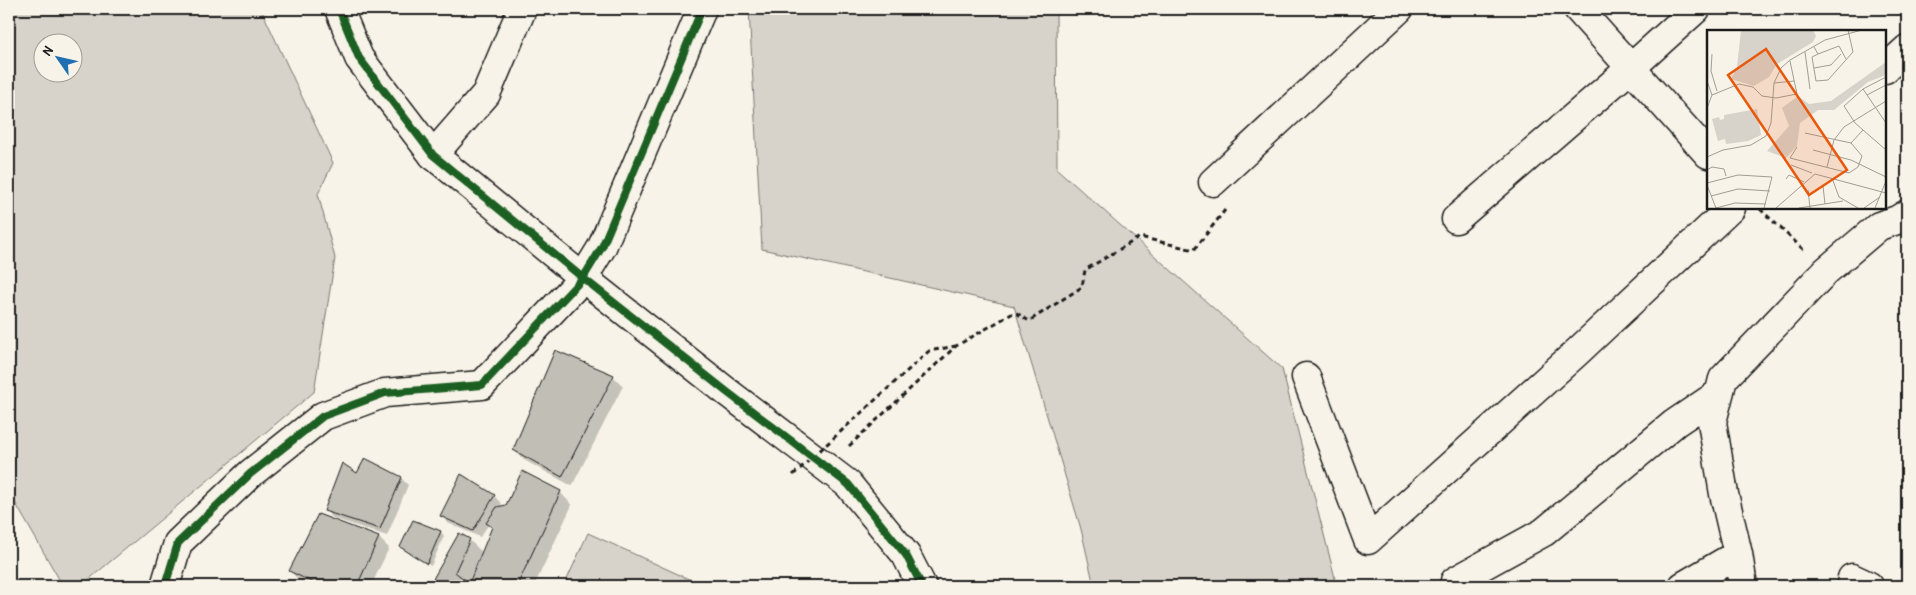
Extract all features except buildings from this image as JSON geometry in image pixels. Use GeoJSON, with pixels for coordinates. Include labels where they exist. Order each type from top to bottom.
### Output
{"type":"FeatureCollection","features":[{"type":"Feature","properties":{"kind":"street"},"geometry":{"type":"LineString","coordinates":[[339,9],[359,58],[434,155],[583,278],[763,420],[848,484],[906,555],[922,586]]}},
{"type":"Feature","properties":{"kind":"street"},"geometry":{"type":"LineString","coordinates":[[434,155],[486,94],[522,9]]}},
{"type":"Feature","properties":{"kind":"street"},"geometry":{"type":"LineString","coordinates":[[165,586],[178,543],[250,474],[324,416],[385,393],[482,385],[583,278],[602,247],[702,9]]}},
{"type":"Feature","properties":{"kind":"street"},"geometry":{"type":"LineString","coordinates":[[1213,182],[1398,9]]}},
{"type":"Feature","properties":{"kind":"street"},"geometry":{"type":"LineString","coordinates":[[1578,9],[1707,153]]}},
{"type":"Feature","properties":{"kind":"street"},"geometry":{"type":"LineString","coordinates":[[1456,219],[1632,67],[1696,9]]}},
{"type":"Feature","properties":{"kind":"street"},"geometry":{"type":"LineString","coordinates":[[1886,68],[1907,48]]}},
{"type":"Feature","properties":{"kind":"street"},"geometry":{"type":"LineString","coordinates":[[1306,377],[1368,540],[1575,354],[1730,209]]}},
{"type":"Feature","properties":{"kind":"street"},"geometry":{"type":"LineString","coordinates":[[1744,586],[1724,494],[1712,422],[1723,379],[1826,270],[1879,226],[1904,219]]}},
{"type":"Feature","properties":{"kind":"street"},"geometry":{"type":"LineString","coordinates":[[1455,582],[1544,532],[1675,423],[1718,394]]}},
{"type":"Feature","properties":{"kind":"street"},"geometry":{"type":"LineString","coordinates":[[1683,586],[1738,554]]}},
{"type":"Feature","properties":{"kind":"path"},"geometry":{"type":"LineString","coordinates":[[848,447],[956,346],[1015,312],[1029,321],[1082,287],[1085,270],[1140,237],[1194,250],[1232,200],[1213,182]]}},
{"type":"Feature","properties":{"kind":"path"},"geometry":{"type":"LineString","coordinates":[[1759,209],[1826,270]]}},
{"type":"Feature","properties":{"kind":"path"},"geometry":{"type":"LineString","coordinates":[[793,475],[929,351],[956,346]]}},
{"type":"Feature","properties":{"kind":"shaded area"},"geometry":{"type":"Polygon","coordinates":[[[9,9],[261,9],[333,163],[318,194],[335,258],[314,392],[81,586],[63,586],[9,492],[9,9]]]}},
{"type":"Feature","properties":{"kind":"shaded area"},"geometry":{"type":"Polygon","coordinates":[[[749,9],[1056,9],[1057,169],[1282,369],[1335,578],[1324,586],[1094,586],[1081,529],[1014,306],[762,249],[749,9]]]}},
{"type":"Feature","properties":{"kind":"shaded area"},"geometry":{"type":"Polygon","coordinates":[[[588,533],[704,586],[564,586],[588,533]]]}},
{"type":"Feature","properties":{"kind":"cycle path"},"geometry":{"type":"LineString","coordinates":[[339,9],[359,58],[433,155],[583,278],[727,392],[848,484],[906,555],[922,586]]}},
{"type":"Feature","properties":{"kind":"cycle path"},"geometry":{"type":"LineString","coordinates":[[165,586],[178,543],[250,474],[323,416],[385,393],[482,385],[583,278],[602,247],[702,9]]}}]}
